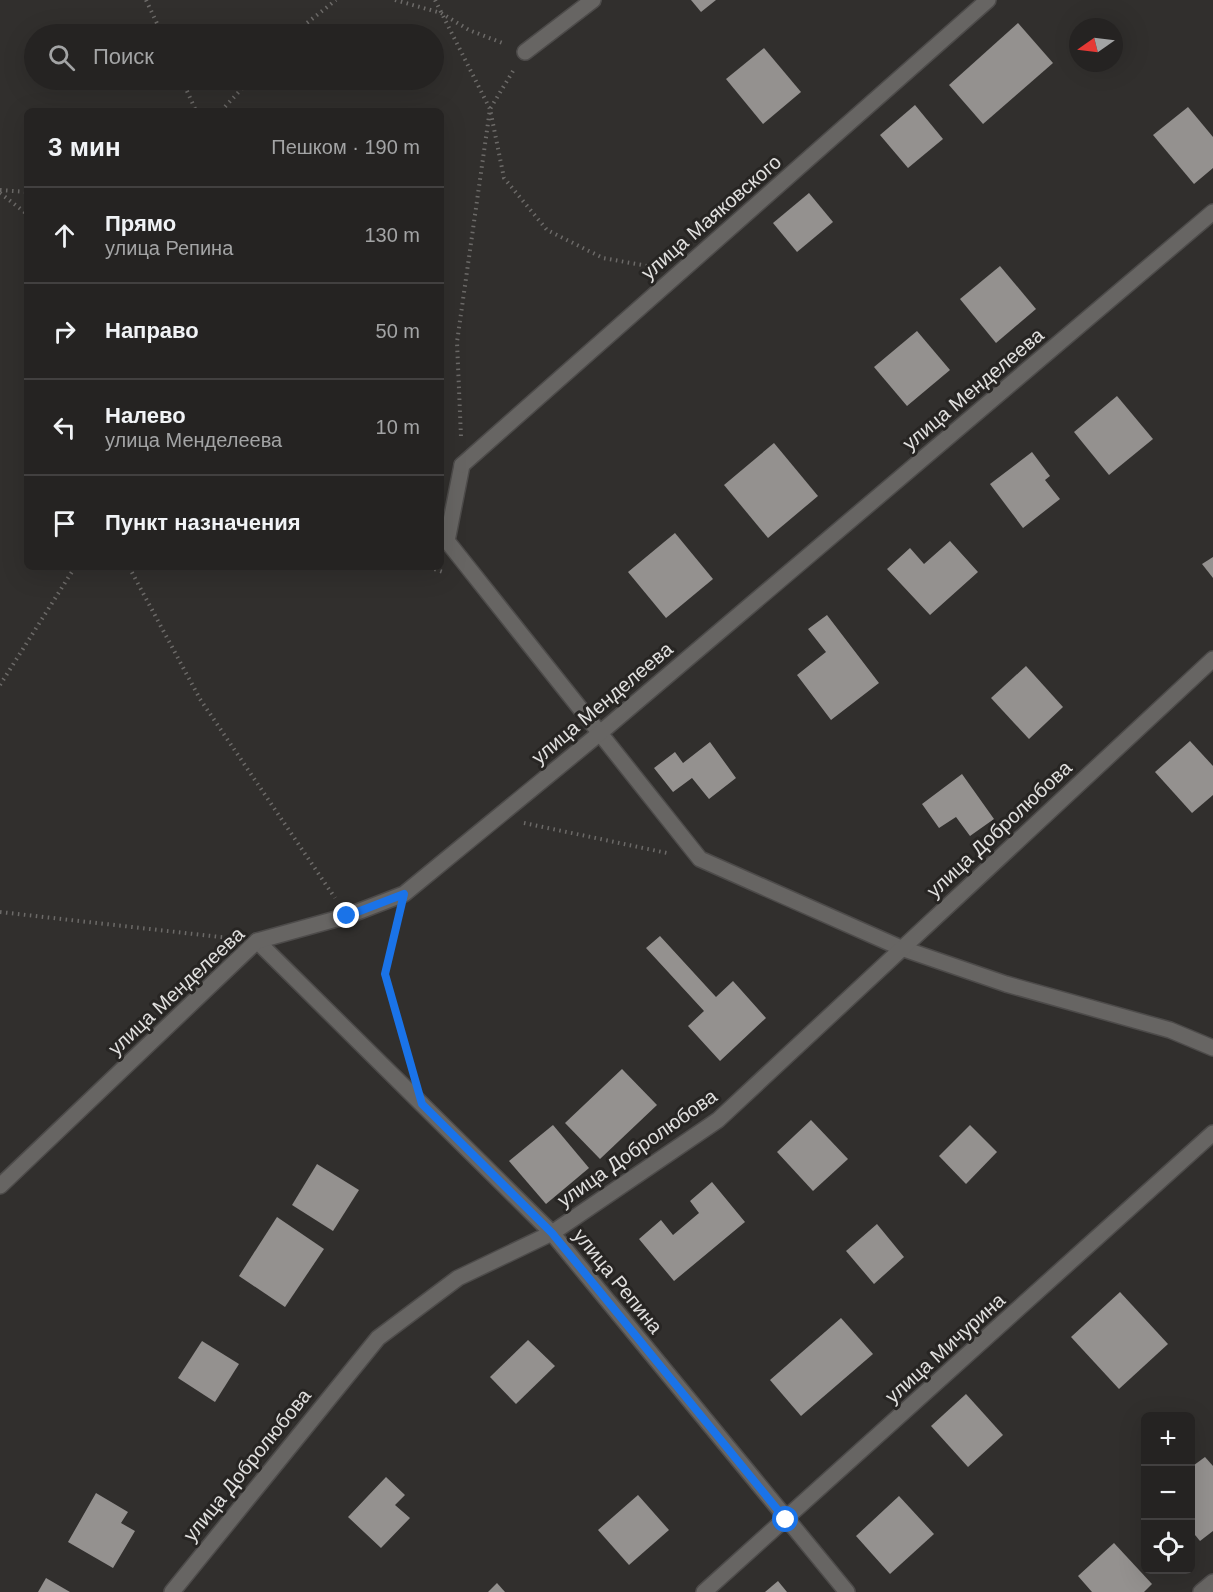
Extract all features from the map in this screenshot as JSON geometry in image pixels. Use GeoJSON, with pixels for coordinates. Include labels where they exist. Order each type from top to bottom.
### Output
{"type":"FeatureCollection","features":[{"type":"Feature","properties":{"kind":"street"},"geometry":{"type":"LineString","coordinates":[[525,52],[593,0]]}},
{"type":"Feature","properties":{"kind":"street","name":"улица Маяковского"},"geometry":{"type":"LineString","coordinates":[[462,465],[988,0]]}},
{"type":"Feature","properties":{"kind":"street","name":"улица Менделеева"},"geometry":{"type":"LineString","coordinates":[[0,1186],[257,941],[347,916],[404,894],[600,733],[1213,212]]}},
{"type":"Feature","properties":{"kind":"street"},"geometry":{"type":"LineString","coordinates":[[462,465],[447,541],[700,860],[901,948],[1006,984],[1170,1030],[1213,1048]]}},
{"type":"Feature","properties":{"kind":"street","name":"улица Добролюбова"},"geometry":{"type":"LineString","coordinates":[[171,1592],[378,1338],[458,1278],[552,1233],[718,1120],[1212,661]]}},
{"type":"Feature","properties":{"kind":"street","name":"улица Репина"},"geometry":{"type":"LineString","coordinates":[[257,941],[552,1233],[786,1520],[848,1592]]}},
{"type":"Feature","properties":{"kind":"street","name":"улица Мичурина"},"geometry":{"type":"LineString","coordinates":[[704,1592],[1213,1133]]}},
{"type":"Feature","properties":{"kind":"street"},"geometry":{"type":"LineString","coordinates":[[1201,1592],[1213,1582]]}},
{"type":"Feature","properties":{"kind":"path"},"geometry":{"type":"LineString","coordinates":[[146,0],[157,24]]}},
{"type":"Feature","properties":{"kind":"path"},"geometry":{"type":"LineString","coordinates":[[306,24],[336,0]]}},
{"type":"Feature","properties":{"kind":"path"},"geometry":{"type":"LineString","coordinates":[[395,0],[441,14],[469,30],[525,52],[490,109],[457,342],[462,465]]}},
{"type":"Feature","properties":{"kind":"path"},"geometry":{"type":"LineString","coordinates":[[435,0],[490,109],[504,178],[547,230],[603,258],[680,272]]}},
{"type":"Feature","properties":{"kind":"path"},"geometry":{"type":"LineString","coordinates":[[187,90],[195,108]]}},
{"type":"Feature","properties":{"kind":"path"},"geometry":{"type":"LineString","coordinates":[[223,108],[240,90]]}},
{"type":"Feature","properties":{"kind":"path"},"geometry":{"type":"LineString","coordinates":[[0,191],[24,192]]}},
{"type":"Feature","properties":{"kind":"path"},"geometry":{"type":"LineString","coordinates":[[0,191],[24,211]]}},
{"type":"Feature","properties":{"kind":"path"},"geometry":{"type":"LineString","coordinates":[[0,686],[73,570]]}},
{"type":"Feature","properties":{"kind":"path"},"geometry":{"type":"LineString","coordinates":[[131,570],[200,699],[347,916]]}},
{"type":"Feature","properties":{"kind":"path"},"geometry":{"type":"LineString","coordinates":[[497,818],[700,860]]}},
{"type":"Feature","properties":{"kind":"path"},"geometry":{"type":"LineString","coordinates":[[404,894],[385,974],[410,1061]]}},
{"type":"Feature","properties":{"kind":"path"},"geometry":{"type":"LineString","coordinates":[[0,912],[257,941]]}},
{"type":"Feature","properties":{"kind":"building"},"geometry":{"type":"Polygon","coordinates":[[[691,0],[716,0],[701,12],[691,0]]]}},
{"type":"Feature","properties":{"kind":"building"},"geometry":{"type":"Polygon","coordinates":[[[1018,23],[1053,63],[983,124],[949,85],[1018,23]]]}},
{"type":"Feature","properties":{"kind":"building"},"geometry":{"type":"Polygon","coordinates":[[[764,48],[801,92],[763,124],[726,79],[764,48]]]}},
{"type":"Feature","properties":{"kind":"building"},"geometry":{"type":"Polygon","coordinates":[[[915,105],[943,139],[908,168],[880,135],[915,105]]]}},
{"type":"Feature","properties":{"kind":"building"},"geometry":{"type":"Polygon","coordinates":[[[1188,107],[1213,137],[1213,168],[1194,184],[1153,135],[1188,107]]]}},
{"type":"Feature","properties":{"kind":"building"},"geometry":{"type":"Polygon","coordinates":[[[809,193],[833,222],[797,252],[773,223],[809,193]]]}},
{"type":"Feature","properties":{"kind":"building"},"geometry":{"type":"Polygon","coordinates":[[[1000,266],[1036,309],[996,343],[960,299],[1000,266]]]}},
{"type":"Feature","properties":{"kind":"building"},"geometry":{"type":"Polygon","coordinates":[[[917,331],[950,370],[907,406],[874,367],[917,331]]]}},
{"type":"Feature","properties":{"kind":"building"},"geometry":{"type":"Polygon","coordinates":[[[1117,396],[1153,439],[1109,475],[1074,432],[1117,396]]]}},
{"type":"Feature","properties":{"kind":"building"},"geometry":{"type":"Polygon","coordinates":[[[774,443],[818,496],[768,538],[724,485],[774,443]]]}},
{"type":"Feature","properties":{"kind":"building"},"geometry":{"type":"Polygon","coordinates":[[[1032,452],[1050,476],[1045,480],[1060,499],[1023,528],[990,484],[1032,452]]]}},
{"type":"Feature","properties":{"kind":"building"},"geometry":{"type":"Polygon","coordinates":[[[675,533],[713,579],[666,618],[628,572],[675,533]]]}},
{"type":"Feature","properties":{"kind":"building"},"geometry":{"type":"Polygon","coordinates":[[[950,541],[978,572],[930,615],[887,569],[910,548],[924,564],[950,541]]]}},
{"type":"Feature","properties":{"kind":"building"},"geometry":{"type":"Polygon","coordinates":[[[1213,557],[1213,578],[1202,564],[1213,557]]]}},
{"type":"Feature","properties":{"kind":"building"},"geometry":{"type":"Polygon","coordinates":[[[827,615],[879,683],[831,720],[797,675],[826,652],[808,629],[827,615]]]}},
{"type":"Feature","properties":{"kind":"building"},"geometry":{"type":"Polygon","coordinates":[[[1026,666],[1063,707],[1029,739],[991,698],[1026,666]]]}},
{"type":"Feature","properties":{"kind":"building"},"geometry":{"type":"Polygon","coordinates":[[[1190,741],[1213,766],[1213,795],[1192,813],[1155,772],[1190,741]]]}},
{"type":"Feature","properties":{"kind":"building"},"geometry":{"type":"Polygon","coordinates":[[[710,742],[736,778],[709,799],[692,778],[673,792],[654,768],[675,752],[683,763],[710,742]]]}},
{"type":"Feature","properties":{"kind":"building"},"geometry":{"type":"Polygon","coordinates":[[[962,774],[994,819],[970,836],[956,817],[939,828],[922,804],[962,774]]]}},
{"type":"Feature","properties":{"kind":"building"},"geometry":{"type":"Polygon","coordinates":[[[660,936],[716,997],[733,981],[766,1018],[720,1061],[688,1026],[704,1011],[646,948],[660,936]]]}},
{"type":"Feature","properties":{"kind":"building"},"geometry":{"type":"Polygon","coordinates":[[[622,1069],[657,1105],[600,1159],[565,1123],[622,1069]]]}},
{"type":"Feature","properties":{"kind":"building"},"geometry":{"type":"Polygon","coordinates":[[[811,1120],[848,1159],[813,1191],[777,1152],[811,1120]]]}},
{"type":"Feature","properties":{"kind":"building"},"geometry":{"type":"Polygon","coordinates":[[[553,1125],[589,1168],[546,1204],[509,1161],[553,1125]]]}},
{"type":"Feature","properties":{"kind":"building"},"geometry":{"type":"Polygon","coordinates":[[[970,1125],[997,1152],[966,1184],[939,1156],[970,1125]]]}},
{"type":"Feature","properties":{"kind":"building"},"geometry":{"type":"Polygon","coordinates":[[[317,1164],[359,1190],[333,1231],[292,1205],[317,1164]]]}},
{"type":"Feature","properties":{"kind":"building"},"geometry":{"type":"Polygon","coordinates":[[[712,1182],[745,1222],[674,1281],[639,1239],[661,1220],[673,1235],[699,1213],[690,1201],[712,1182]]]}},
{"type":"Feature","properties":{"kind":"building"},"geometry":{"type":"Polygon","coordinates":[[[277,1217],[324,1249],[285,1307],[239,1276],[277,1217]]]}},
{"type":"Feature","properties":{"kind":"building"},"geometry":{"type":"Polygon","coordinates":[[[877,1224],[904,1257],[874,1284],[846,1251],[877,1224]]]}},
{"type":"Feature","properties":{"kind":"building"},"geometry":{"type":"Polygon","coordinates":[[[1120,1292],[1168,1344],[1119,1389],[1071,1337],[1120,1292]]]}},
{"type":"Feature","properties":{"kind":"building"},"geometry":{"type":"Polygon","coordinates":[[[841,1318],[873,1354],[801,1416],[770,1380],[841,1318]]]}},
{"type":"Feature","properties":{"kind":"building"},"geometry":{"type":"Polygon","coordinates":[[[528,1340],[555,1366],[516,1404],[490,1377],[528,1340]]]}},
{"type":"Feature","properties":{"kind":"building"},"geometry":{"type":"Polygon","coordinates":[[[202,1341],[239,1364],[215,1402],[178,1378],[202,1341]]]}},
{"type":"Feature","properties":{"kind":"building"},"geometry":{"type":"Polygon","coordinates":[[[966,1394],[1003,1435],[968,1467],[931,1426],[966,1394]]]}},
{"type":"Feature","properties":{"kind":"building"},"geometry":{"type":"Polygon","coordinates":[[[1205,1457],[1213,1466],[1213,1531],[1200,1541],[1195,1535],[1195,1464],[1205,1457]]]}},
{"type":"Feature","properties":{"kind":"building"},"geometry":{"type":"Polygon","coordinates":[[[386,1477],[405,1495],[395,1505],[410,1518],[381,1548],[348,1517],[386,1477]]]}},
{"type":"Feature","properties":{"kind":"building"},"geometry":{"type":"Polygon","coordinates":[[[96,1493],[128,1512],[121,1523],[135,1531],[113,1568],[68,1542],[96,1493]]]}},
{"type":"Feature","properties":{"kind":"building"},"geometry":{"type":"Polygon","coordinates":[[[638,1495],[669,1530],[629,1565],[598,1530],[638,1495]]]}},
{"type":"Feature","properties":{"kind":"building"},"geometry":{"type":"Polygon","coordinates":[[[899,1496],[934,1534],[890,1574],[856,1536],[899,1496]]]}},
{"type":"Feature","properties":{"kind":"building"},"geometry":{"type":"Polygon","coordinates":[[[1114,1543],[1152,1584],[1144,1592],[1092,1592],[1078,1576],[1114,1543]]]}},
{"type":"Feature","properties":{"kind":"building"},"geometry":{"type":"Polygon","coordinates":[[[46,1578],[70,1592],[38,1592],[46,1578]]]}},
{"type":"Feature","properties":{"kind":"building"},"geometry":{"type":"Polygon","coordinates":[[[778,1581],[787,1592],[765,1592],[778,1581]]]}},
{"type":"Feature","properties":{"kind":"building"},"geometry":{"type":"Polygon","coordinates":[[[497,1583],[505,1592],[488,1592],[497,1583]]]}},
{"type":"Feature","properties":{"kind":"route"},"geometry":{"type":"LineString","coordinates":[[347,916],[404,894],[385,974],[422,1104],[552,1233],[786,1520]]}}]}
